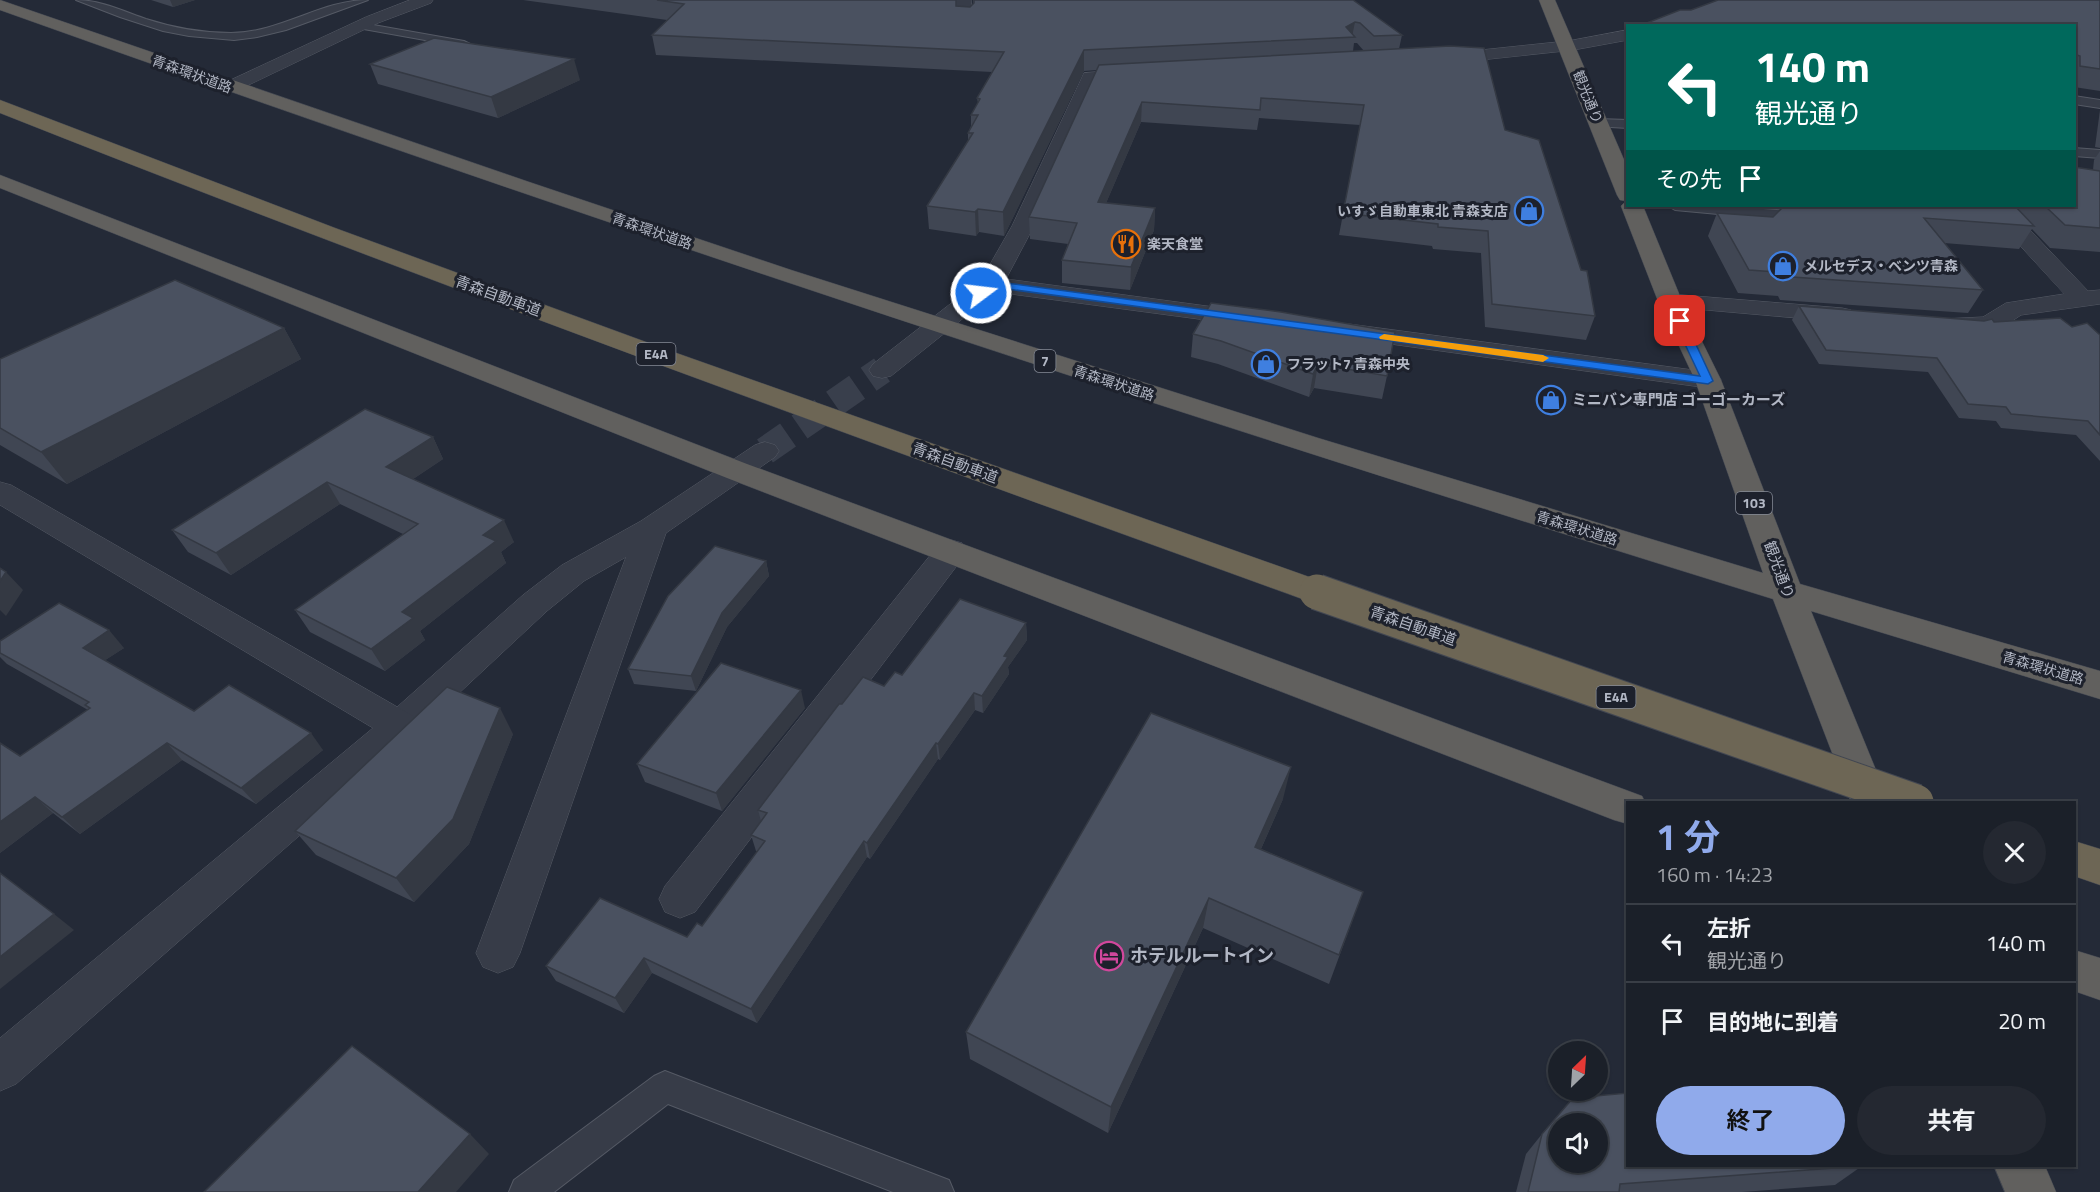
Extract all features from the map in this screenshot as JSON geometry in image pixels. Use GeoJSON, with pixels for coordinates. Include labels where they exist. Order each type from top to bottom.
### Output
{"type":"FeatureCollection","features":[{"type":"Feature","properties":{"kind":"highway","name":"観光通り"},"geometry":{"type":"LineString","coordinates":[[1547,0],[1626,190]]}},
{"type":"Feature","properties":{"kind":"highway","name":"青森環状道路"},"geometry":{"type":"LineString","coordinates":[[0,5],[230,87],[788,278],[1168,400],[1787,593],[2100,685]]}},
{"type":"Feature","properties":{"kind":"highway","name":"青森自動車道"},"geometry":{"type":"LineString","coordinates":[[0,106],[403,261],[779,400],[1913,801]]}},
{"type":"Feature","properties":{"kind":"highway"},"geometry":{"type":"LineString","coordinates":[[0,181],[737,471],[1626,807]]}},
{"type":"Feature","properties":{"kind":"highway","name":"観光通り"},"geometry":{"type":"LineString","coordinates":[[1632,207],[1670,300],[1708,381],[1787,593],[1870,801]]}},
{"type":"Feature","properties":{"kind":"highway"},"geometry":{"type":"LineString","coordinates":[[2076,859],[2100,867]]}},
{"type":"Feature","properties":{"kind":"highway"},"geometry":{"type":"LineString","coordinates":[[2076,971],[2100,980]]}},
{"type":"Feature","properties":{"kind":"highway"},"geometry":{"type":"LineString","coordinates":[[2019,1167],[2031,1192]]}},
{"type":"Feature","properties":{"kind":"street"},"geometry":{"type":"LineString","coordinates":[[230,87],[362,26],[425,0]]}},
{"type":"Feature","properties":{"kind":"street"},"geometry":{"type":"LineString","coordinates":[[963,0],[965,21]]}},
{"type":"Feature","properties":{"kind":"street"},"geometry":{"type":"LineString","coordinates":[[1422,60],[1568,46],[1626,35]]}},
{"type":"Feature","properties":{"kind":"street"},"geometry":{"type":"LineString","coordinates":[[882,370],[991,284],[1023,226],[1090,77],[1153,74]]}},
{"type":"Feature","properties":{"kind":"street"},"geometry":{"type":"LineString","coordinates":[[1996,207],[2092,298]]}},
{"type":"Feature","properties":{"kind":"street"},"geometry":{"type":"LineString","coordinates":[[991,284],[1274,322]]}},
{"type":"Feature","properties":{"kind":"street"},"geometry":{"type":"LineString","coordinates":[[1923,322],[1975,324],[1995,321],[2003,313],[2015,308],[2092,298]]}},
{"type":"Feature","properties":{"kind":"street"},"geometry":{"type":"LineString","coordinates":[[1670,300],[1864,317]]}},
{"type":"Feature","properties":{"kind":"street"},"geometry":{"type":"LineString","coordinates":[[2058,303],[2083,327]]}},
{"type":"Feature","properties":{"kind":"street"},"geometry":{"type":"LineString","coordinates":[[1322,328],[1708,381]]}},
{"type":"Feature","properties":{"kind":"street"},"geometry":{"type":"LineString","coordinates":[[0,1068],[400,726],[535,603],[573,573],[652,528],[765,451]]}},
{"type":"Feature","properties":{"kind":"street"},"geometry":{"type":"LineString","coordinates":[[0,492],[400,726]]}},
{"type":"Feature","properties":{"kind":"street"},"geometry":{"type":"LineString","coordinates":[[498,953],[652,528]]}},
{"type":"Feature","properties":{"kind":"street"},"geometry":{"type":"LineString","coordinates":[[680,899],[951,551]]}},
{"type":"Feature","properties":{"kind":"lane"},"geometry":{"type":"LineString","coordinates":[[81,0],[151,25],[184,32],[230,37],[259,34],[363,0]]}},
{"type":"Feature","properties":{"kind":"lane"},"geometry":{"type":"LineString","coordinates":[[362,26],[476,46]]}},
{"type":"Feature","properties":{"kind":"lane"},"geometry":{"type":"LineString","coordinates":[[2076,100],[2100,104]]}},
{"type":"Feature","properties":{"kind":"lane"},"geometry":{"type":"LineString","coordinates":[[1598,123],[1626,124]]}},
{"type":"Feature","properties":{"kind":"lane"},"geometry":{"type":"LineString","coordinates":[[2076,152],[2100,154]]}},
{"type":"Feature","properties":{"kind":"lane"},"geometry":{"type":"LineString","coordinates":[[1687,207],[1825,219]]}},
{"type":"Feature","properties":{"kind":"lane"},"geometry":{"type":"LineString","coordinates":[[526,1192],[665,1087],[937,1192]]}},
{"type":"Feature","properties":{"kind":"building"},"geometry":{"type":"Polygon","coordinates":[[[657,0],[956,0],[956,6],[970,7],[974,0],[1353,0],[1402,35],[1374,36],[1360,23],[1355,22],[1346,27],[1355,37],[1084,50],[1003,212],[978,209],[975,212],[927,206],[973,133],[968,133],[978,115],[971,115],[980,99],[977,98],[1004,52],[652,35],[684,4],[657,0]]]}},
{"type":"Feature","properties":{"kind":"building"},"geometry":{"type":"Polygon","coordinates":[[[1718,0],[2100,0],[2100,69],[2080,66],[2080,56],[2076,55],[2076,24],[1644,24],[1680,10],[1691,10],[1718,0]]]}},
{"type":"Feature","properties":{"kind":"building"},"geometry":{"type":"Polygon","coordinates":[[[434,38],[574,59],[491,97],[370,64],[434,38]]]}},
{"type":"Feature","properties":{"kind":"building"},"geometry":{"type":"Polygon","coordinates":[[[1450,46],[1484,48],[1505,130],[1539,140],[1581,270],[1587,271],[1595,316],[1492,304],[1488,231],[1438,227],[1438,224],[1343,213],[1364,105],[1261,98],[1260,110],[1142,102],[1098,202],[1155,208],[1131,267],[1062,260],[1077,223],[1029,217],[1099,65],[1450,46]]]}},
{"type":"Feature","properties":{"kind":"building"},"geometry":{"type":"Polygon","coordinates":[[[2076,167],[2100,171],[2100,228],[2065,225],[2046,207],[2076,207],[2076,167]]]}},
{"type":"Feature","properties":{"kind":"building"},"geometry":{"type":"Polygon","coordinates":[[[1783,207],[2016,207],[2034,226],[1924,218],[1983,290],[1792,277],[1790,273],[1749,270],[1717,213],[1773,217],[1783,207]]]}},
{"type":"Feature","properties":{"kind":"building"},"geometry":{"type":"Polygon","coordinates":[[[175,280],[284,328],[41,452],[0,428],[0,359],[175,280]]]}},
{"type":"Feature","properties":{"kind":"building"},"geometry":{"type":"Polygon","coordinates":[[[1211,303],[1281,312],[1395,332],[1387,376],[1318,364],[1313,374],[1221,341],[1193,334],[1211,303]]]}},
{"type":"Feature","properties":{"kind":"building"},"geometry":{"type":"Polygon","coordinates":[[[1799,306],[1984,321],[1992,319],[1994,322],[2060,318],[2072,327],[2087,323],[2100,335],[2100,435],[2088,421],[2011,414],[2006,407],[1968,404],[1937,358],[1826,350],[1799,306]]]}},
{"type":"Feature","properties":{"kind":"building"},"geometry":{"type":"Polygon","coordinates":[[[365,409],[433,437],[386,467],[504,520],[483,535],[496,541],[402,612],[413,618],[371,649],[295,610],[418,524],[327,482],[216,553],[172,530],[365,409]]]}},
{"type":"Feature","properties":{"kind":"building"},"geometry":{"type":"Polygon","coordinates":[[[715,546],[766,561],[722,613],[691,676],[628,669],[668,596],[715,546]]]}},
{"type":"Feature","properties":{"kind":"building"},"geometry":{"type":"Polygon","coordinates":[[[0,568],[6,572],[0,581],[0,568]]]}},
{"type":"Feature","properties":{"kind":"building"},"geometry":{"type":"Polygon","coordinates":[[[960,599],[1026,623],[1004,656],[1008,657],[982,696],[974,693],[938,744],[936,743],[867,843],[864,841],[751,1009],[644,958],[615,998],[546,966],[600,898],[687,937],[697,923],[702,926],[765,841],[751,835],[767,813],[758,810],[839,704],[842,704],[863,677],[884,686],[895,672],[902,675],[960,599]]]}},
{"type":"Feature","properties":{"kind":"building"},"geometry":{"type":"Polygon","coordinates":[[[59,603],[109,630],[83,648],[194,711],[229,685],[311,733],[241,788],[167,743],[62,817],[35,797],[0,822],[0,743],[20,756],[90,708],[85,705],[89,702],[0,653],[0,641],[59,603]]]}},
{"type":"Feature","properties":{"kind":"building"},"geometry":{"type":"Polygon","coordinates":[[[721,663],[801,690],[716,793],[637,764],[721,663]]]}},
{"type":"Feature","properties":{"kind":"building"},"geometry":{"type":"Polygon","coordinates":[[[447,687],[500,708],[453,819],[396,878],[295,831],[447,687]]]}},
{"type":"Feature","properties":{"kind":"building","name":"ホテルルートイン"},"geometry":{"type":"Polygon","coordinates":[[[1151,713],[1291,767],[1255,847],[1363,892],[1339,955],[1209,898],[1111,1107],[966,1032],[1151,713]]]}},
{"type":"Feature","properties":{"kind":"building"},"geometry":{"type":"Polygon","coordinates":[[[0,873],[54,914],[0,957],[0,873]]]}},
{"type":"Feature","properties":{"kind":"building"},"geometry":{"type":"Polygon","coordinates":[[[352,1046],[470,1134],[418,1192],[204,1192],[352,1046]]]}},
{"type":"Feature","properties":{"kind":"building"},"geometry":{"type":"Polygon","coordinates":[[[1626,1093],[1626,1167],[1847,1167],[1620,1184],[1619,1192],[1528,1192],[1542,1134],[1548,1127],[1548,1173],[1608,1173],[1608,1113],[1560,1113],[1570,1101],[1608,1101],[1608,1095],[1626,1093]]]}},
{"type":"Feature","properties":{"kind":"tunnel"},"geometry":{"type":"LineString","coordinates":[[765,451],[882,370]]}},
{"type":"Feature","properties":{"kind":"slow traffic"},"geometry":{"type":"LineString","coordinates":[[1384,337],[1543,358]]}},
{"type":"Feature","properties":{"kind":"place","name":"いすゞ自動車東北 青森支店"},"geometry":{"type":"Point","coordinates":[1529,211]}},
{"type":"Feature","properties":{"kind":"place","name":"楽天食堂"},"geometry":{"type":"Point","coordinates":[1126,244]}},
{"type":"Feature","properties":{"kind":"place","name":"メルセデス・ベンツ青森"},"geometry":{"type":"Point","coordinates":[1783,266]}},
{"type":"Feature","properties":{"kind":"place","name":"フラット7 青森中央"},"geometry":{"type":"Point","coordinates":[1266,364]}},
{"type":"Feature","properties":{"kind":"place","name":"ミニバン専門店 ゴーゴーカーズ"},"geometry":{"type":"Point","coordinates":[1551,400]}},
{"type":"Feature","properties":{"kind":"place","name":"ホテルルートイン"},"geometry":{"type":"Point","coordinates":[1109,956]}},
{"type":"Feature","properties":{"kind":"route"},"geometry":{"type":"LineString","coordinates":[[981,293],[991,284],[1708,381],[1680,321]]}}]}
